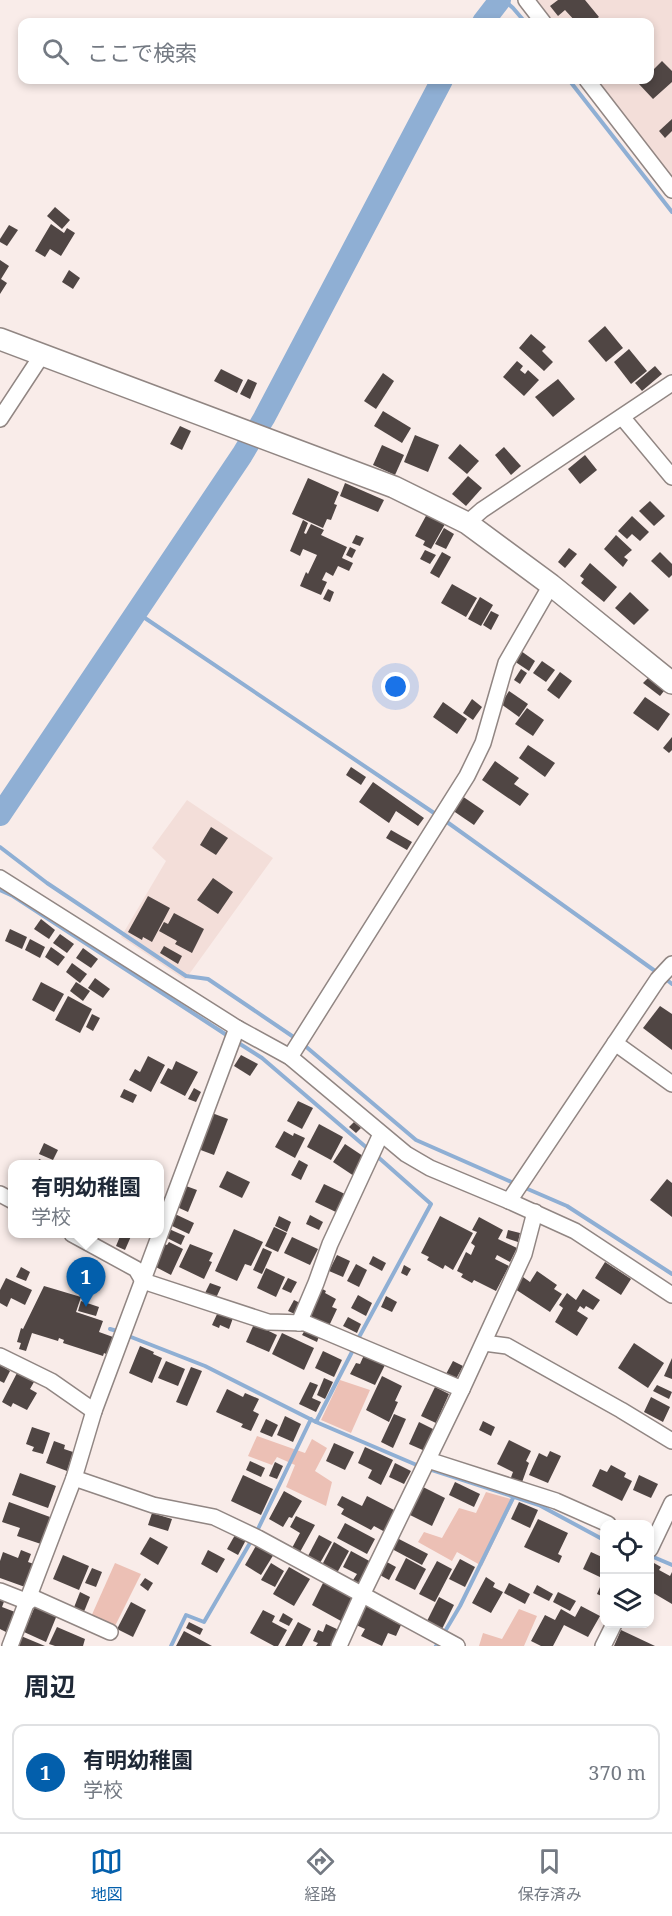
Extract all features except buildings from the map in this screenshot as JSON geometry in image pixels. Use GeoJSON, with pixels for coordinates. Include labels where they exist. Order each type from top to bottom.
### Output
{"type":"FeatureCollection","features":[{"type":"Feature","properties":{"kind":"street"},"geometry":{"type":"LineString","coordinates":[[526,0],[540,18]]}},
{"type":"Feature","properties":{"kind":"street"},"geometry":{"type":"LineString","coordinates":[[590,84],[672,190]]}},
{"type":"Feature","properties":{"kind":"street"},"geometry":{"type":"LineString","coordinates":[[0,339],[394,486],[467,523],[551,585],[672,682]]}},
{"type":"Feature","properties":{"kind":"street"},"geometry":{"type":"LineString","coordinates":[[0,418],[42,355]]}},
{"type":"Feature","properties":{"kind":"street"},"geometry":{"type":"LineString","coordinates":[[467,523],[482,510],[672,383]]}},
{"type":"Feature","properties":{"kind":"street"},"geometry":{"type":"LineString","coordinates":[[622,417],[672,477]]}},
{"type":"Feature","properties":{"kind":"street"},"geometry":{"type":"LineString","coordinates":[[296,1046],[467,776],[483,743],[506,663],[551,585]]}},
{"type":"Feature","properties":{"kind":"street"},"geometry":{"type":"LineString","coordinates":[[0,878],[237,1028],[296,1046],[381,1134],[406,1154],[430,1168],[516,1190],[535,1212],[575,1231],[672,1295]]}},
{"type":"Feature","properties":{"kind":"street"},"geometry":{"type":"LineString","coordinates":[[516,1190],[658,979],[672,964]]}},
{"type":"Feature","properties":{"kind":"street"},"geometry":{"type":"LineString","coordinates":[[164,1224],[237,1028]]}},
{"type":"Feature","properties":{"kind":"street"},"geometry":{"type":"LineString","coordinates":[[615,1042],[672,1084]]}},
{"type":"Feature","properties":{"kind":"street"},"geometry":{"type":"LineString","coordinates":[[299,1323],[330,1244],[381,1134]]}},
{"type":"Feature","properties":{"kind":"street"},"geometry":{"type":"LineString","coordinates":[[339,1646],[484,1343],[524,1254],[535,1212]]}},
{"type":"Feature","properties":{"kind":"street"},"geometry":{"type":"LineString","coordinates":[[81,1238],[136,1269],[143,1281],[268,1322],[305,1323],[462,1389]]}},
{"type":"Feature","properties":{"kind":"street"},"geometry":{"type":"LineString","coordinates":[[10,1646],[74,1478],[94,1411],[159,1238]]}},
{"type":"Feature","properties":{"kind":"street"},"geometry":{"type":"LineString","coordinates":[[484,1343],[507,1346],[672,1441]]}},
{"type":"Feature","properties":{"kind":"street"},"geometry":{"type":"LineString","coordinates":[[0,1356],[51,1381],[94,1411]]}},
{"type":"Feature","properties":{"kind":"street"},"geometry":{"type":"LineString","coordinates":[[428,1460],[556,1501],[600,1520]]}},
{"type":"Feature","properties":{"kind":"street"},"geometry":{"type":"LineString","coordinates":[[74,1478],[153,1505],[214,1517],[258,1538],[457,1646]]}},
{"type":"Feature","properties":{"kind":"street"},"geometry":{"type":"LineString","coordinates":[[654,1538],[672,1503]]}},
{"type":"Feature","properties":{"kind":"street"},"geometry":{"type":"LineString","coordinates":[[0,1591],[28,1602]]}},
{"type":"Feature","properties":{"kind":"street"},"geometry":{"type":"LineString","coordinates":[[28,1602],[34,1598],[110,1632]]}},
{"type":"Feature","properties":{"kind":"street"},"geometry":{"type":"LineString","coordinates":[[603,1646],[612,1628]]}},
{"type":"Feature","properties":{"kind":"shaded area"},"geometry":{"type":"Polygon","coordinates":[[[533,0],[672,0],[672,181],[597,84],[654,84],[654,18],[547,18],[533,0]]]}},
{"type":"Feature","properties":{"kind":"shaded area"},"geometry":{"type":"Polygon","coordinates":[[[187,800],[273,858],[185,980],[121,937],[166,861],[152,848],[187,800]]]}},
{"type":"Feature","properties":{"kind":"shaded area"},"geometry":{"type":"Polygon","coordinates":[[[340,1380],[370,1390],[351,1433],[321,1420],[340,1380]]]}},
{"type":"Feature","properties":{"kind":"shaded area"},"geometry":{"type":"Polygon","coordinates":[[[257,1436],[305,1453],[312,1439],[327,1448],[315,1471],[332,1482],[326,1506],[286,1487],[295,1465],[277,1457],[272,1465],[248,1456],[257,1436]]]}},
{"type":"Feature","properties":{"kind":"shaded area"},"geometry":{"type":"Polygon","coordinates":[[[486,1492],[514,1500],[482,1566],[457,1552],[452,1561],[418,1542],[424,1532],[442,1538],[459,1508],[476,1513],[486,1492]]]}},
{"type":"Feature","properties":{"kind":"shaded area"},"geometry":{"type":"Polygon","coordinates":[[[115,1563],[141,1574],[113,1630],[90,1619],[115,1563]]]}},
{"type":"Feature","properties":{"kind":"shaded area"},"geometry":{"type":"Polygon","coordinates":[[[519,1609],[537,1616],[524,1646],[479,1646],[483,1633],[502,1639],[519,1609]]]}},
{"type":"Feature","properties":{"kind":"waterway"},"geometry":{"type":"LineString","coordinates":[[486,18],[500,0]]}},
{"type":"Feature","properties":{"kind":"waterway"},"geometry":{"type":"LineString","coordinates":[[504,0],[522,18]]}},
{"type":"Feature","properties":{"kind":"waterway"},"geometry":{"type":"LineString","coordinates":[[0,815],[242,455],[264,418],[440,84]]}},
{"type":"Feature","properties":{"kind":"waterway"},"geometry":{"type":"LineString","coordinates":[[572,84],[672,212]]}},
{"type":"Feature","properties":{"kind":"waterway"},"geometry":{"type":"LineString","coordinates":[[136,612],[434,813]]}},
{"type":"Feature","properties":{"kind":"waterway"},"geometry":{"type":"LineString","coordinates":[[447,822],[655,971]]}},
{"type":"Feature","properties":{"kind":"waterway"},"geometry":{"type":"LineString","coordinates":[[0,847],[47,883],[186,976],[208,979],[298,1040]]}},
{"type":"Feature","properties":{"kind":"waterway"},"geometry":{"type":"LineString","coordinates":[[0,890],[13,896],[225,1034]]}},
{"type":"Feature","properties":{"kind":"waterway"},"geometry":{"type":"LineString","coordinates":[[667,980],[672,984]]}},
{"type":"Feature","properties":{"kind":"waterway"},"geometry":{"type":"LineString","coordinates":[[240,1044],[262,1058],[367,1148]]}},
{"type":"Feature","properties":{"kind":"waterway"},"geometry":{"type":"LineString","coordinates":[[304,1045],[416,1140],[516,1184]]}},
{"type":"Feature","properties":{"kind":"waterway"},"geometry":{"type":"LineString","coordinates":[[358,1339],[431,1204],[378,1157]]}},
{"type":"Feature","properties":{"kind":"waterway"},"geometry":{"type":"LineString","coordinates":[[523,1187],[567,1206],[672,1274]]}},
{"type":"Feature","properties":{"kind":"waterway"},"geometry":{"type":"LineString","coordinates":[[110,1329],[117,1331]]}},
{"type":"Feature","properties":{"kind":"waterway"},"geometry":{"type":"LineString","coordinates":[[131,1337],[205,1366],[316,1422],[419,1466]]}},
{"type":"Feature","properties":{"kind":"waterway"},"geometry":{"type":"LineString","coordinates":[[316,1422],[353,1350]]}},
{"type":"Feature","properties":{"kind":"waterway"},"geometry":{"type":"LineString","coordinates":[[258,1529],[311,1419]]}},
{"type":"Feature","properties":{"kind":"waterway"},"geometry":{"type":"LineString","coordinates":[[429,1469],[539,1505],[600,1538]]}},
{"type":"Feature","properties":{"kind":"waterway"},"geometry":{"type":"LineString","coordinates":[[444,1633],[460,1606],[514,1496]]}},
{"type":"Feature","properties":{"kind":"waterway"},"geometry":{"type":"LineString","coordinates":[[171,1646],[186,1615],[204,1622],[250,1543]]}},
{"type":"Feature","properties":{"kind":"waterway"},"geometry":{"type":"LineString","coordinates":[[654,1557],[672,1565]]}},
{"type":"Feature","properties":{"kind":"place","name":"有明幼稚園"},"geometry":{"type":"Point","coordinates":[86,1307]}}]}
